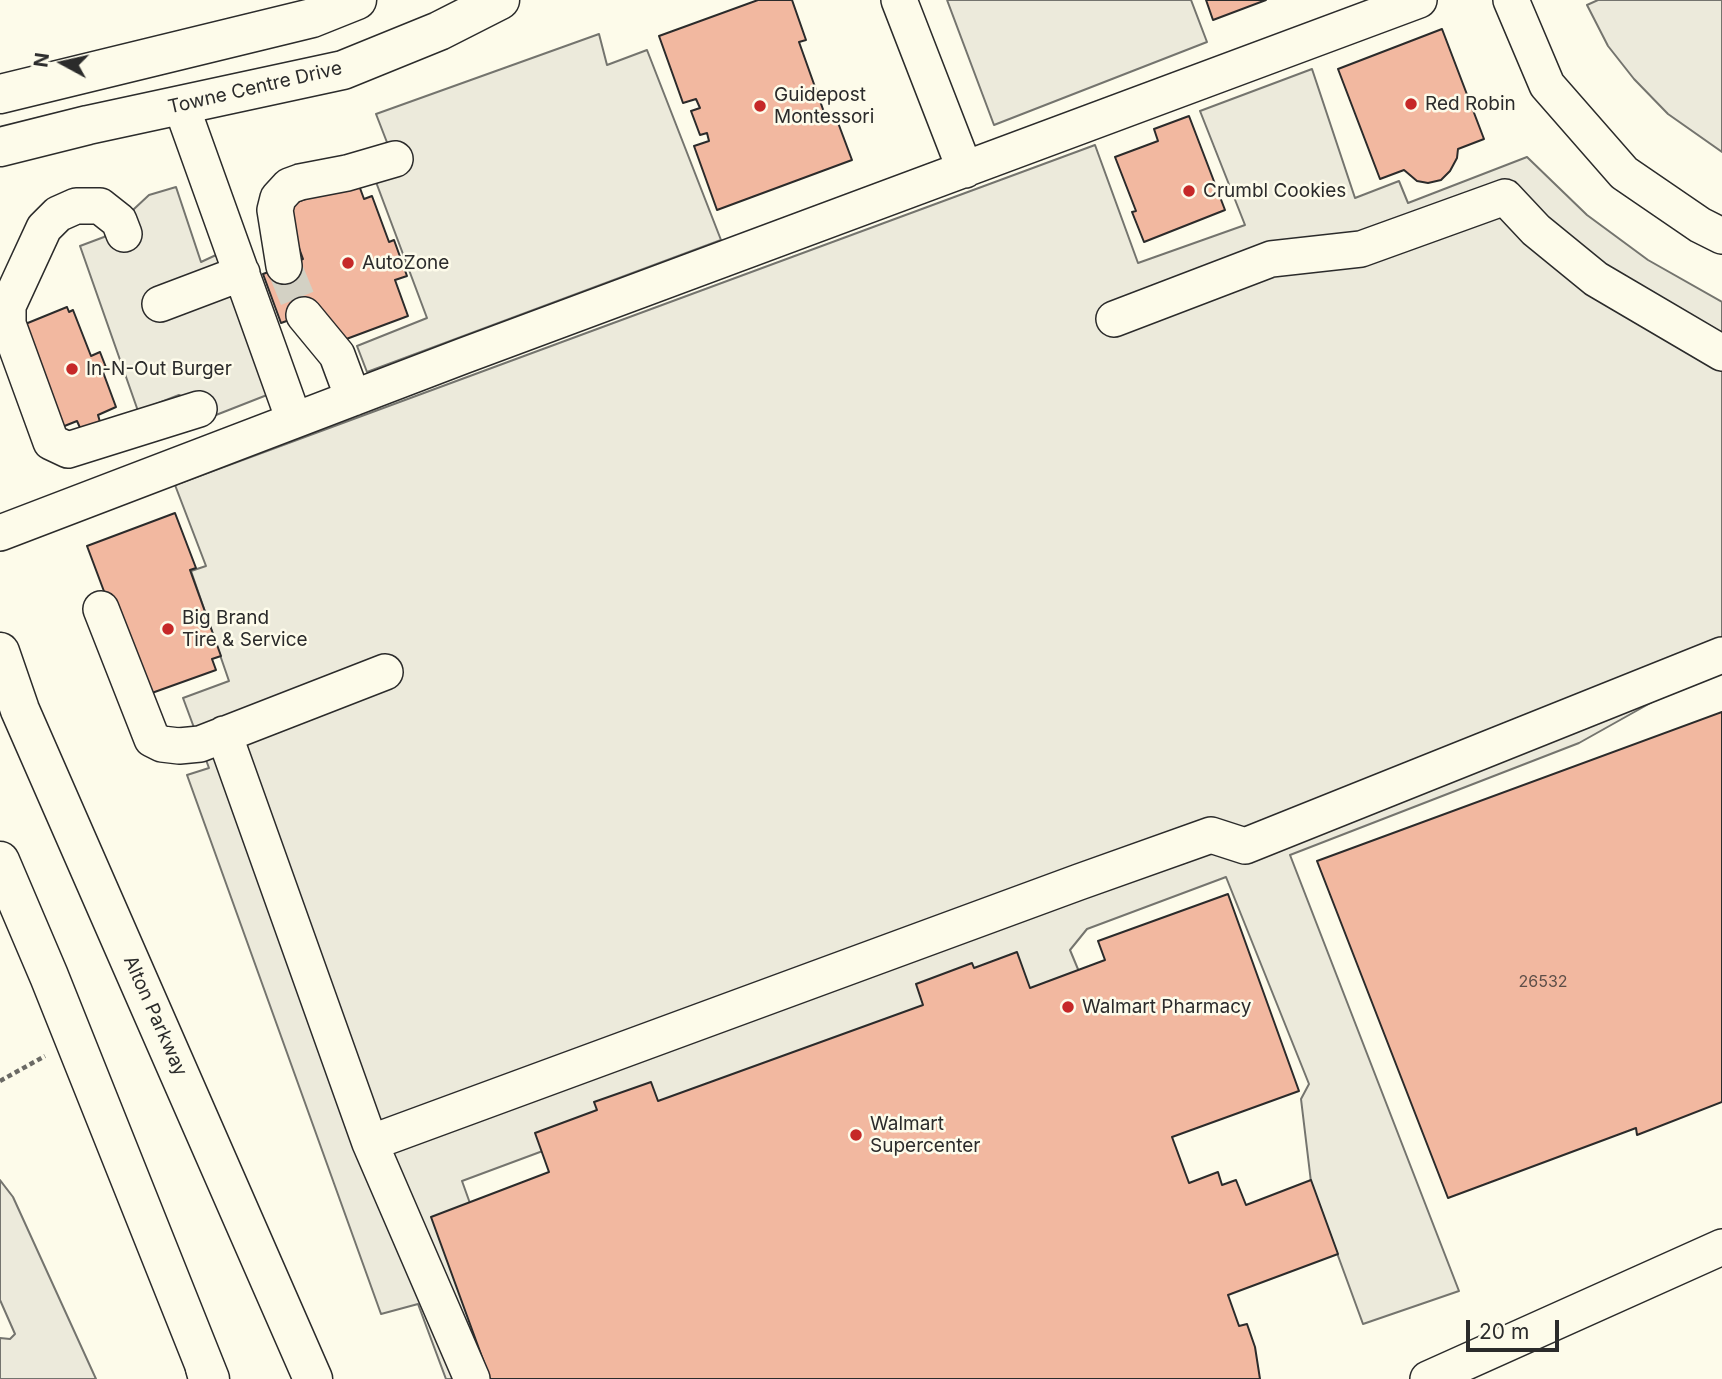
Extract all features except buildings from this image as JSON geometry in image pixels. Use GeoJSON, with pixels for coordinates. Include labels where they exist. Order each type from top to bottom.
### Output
{"type":"FeatureCollection","features":[{"type":"Feature","properties":{"kind":"main road"},"geometry":{"type":"LineString","coordinates":[[0,94],[312,18],[358,0]]}},
{"type":"Feature","properties":{"kind":"main road","name":"Towne Centre Drive"},"geometry":{"type":"LineString","coordinates":[[0,147],[88,125],[343,70],[439,31],[500,0]]}},
{"type":"Feature","properties":{"kind":"main road"},"geometry":{"type":"LineString","coordinates":[[0,172],[52,150],[88,125]]}},
{"type":"Feature","properties":{"kind":"main road","name":"Alton Parkway"},"geometry":{"type":"LineString","coordinates":[[0,652],[20,710],[313,1379]]}},
{"type":"Feature","properties":{"kind":"main road"},"geometry":{"type":"LineString","coordinates":[[0,861],[54,989],[207,1375]]}},
{"type":"Feature","properties":{"kind":"lane"},"geometry":{"type":"LineString","coordinates":[[899,0],[965,170]]}},
{"type":"Feature","properties":{"kind":"lane"},"geometry":{"type":"LineString","coordinates":[[0,533],[294,420],[1419,0]]}},
{"type":"Feature","properties":{"kind":"lane"},"geometry":{"type":"LineString","coordinates":[[1511,0],[1547,85],[1624,173],[1700,225],[1722,236]]}},
{"type":"Feature","properties":{"kind":"lane"},"geometry":{"type":"LineString","coordinates":[[181,105],[294,420]]}},
{"type":"Feature","properties":{"kind":"lane"},"geometry":{"type":"LineString","coordinates":[[284,266],[275,210],[278,198],[289,186],[300,181],[347,173],[395,159]]}},
{"type":"Feature","properties":{"kind":"lane"},"geometry":{"type":"LineString","coordinates":[[1114,319],[1271,258],[1361,249],[1505,197],[1536,230],[1596,279],[1722,352]]}},
{"type":"Feature","properties":{"kind":"lane"},"geometry":{"type":"LineString","coordinates":[[124,234],[119,221],[100,206],[76,206],[58,214],[44,228],[8,306],[8,324],[51,442],[68,450],[199,409]]}},
{"type":"Feature","properties":{"kind":"lane"},"geometry":{"type":"LineString","coordinates":[[160,304],[242,273]]}},
{"type":"Feature","properties":{"kind":"lane"},"geometry":{"type":"LineString","coordinates":[[304,315],[337,355],[353,398]]}},
{"type":"Feature","properties":{"kind":"lane"},"geometry":{"type":"LineString","coordinates":[[101,609],[152,738],[162,744],[200,744],[385,671]]}},
{"type":"Feature","properties":{"kind":"lane"},"geometry":{"type":"LineString","coordinates":[[370,1143],[1212,835],[1245,846],[1722,654]]}},
{"type":"Feature","properties":{"kind":"lane"},"geometry":{"type":"LineString","coordinates":[[224,734],[370,1143],[472,1379]]}},
{"type":"Feature","properties":{"kind":"lane"},"geometry":{"type":"LineString","coordinates":[[1429,1379],[1722,1247]]}},
{"type":"Feature","properties":{"kind":"path"},"geometry":{"type":"LineString","coordinates":[[0,1081],[18,1071]]}},
{"type":"Feature","properties":{"kind":"shaded area"},"geometry":{"type":"Polygon","coordinates":[[[947,0],[1191,0],[1207,42],[994,125],[947,0]]]}},
{"type":"Feature","properties":{"kind":"shaded area"},"geometry":{"type":"Polygon","coordinates":[[[1598,0],[1722,0],[1722,152],[1668,114],[1634,79],[1608,46],[1587,5],[1598,0]]]}},
{"type":"Feature","properties":{"kind":"shaded area"},"geometry":{"type":"Polygon","coordinates":[[[599,34],[607,65],[647,50],[721,240],[367,372],[357,346],[427,318],[370,166],[388,145],[376,114],[599,34]]]}},
{"type":"Feature","properties":{"kind":"shaded area"},"geometry":{"type":"Polygon","coordinates":[[[1312,69],[1355,198],[1399,181],[1408,203],[1527,157],[1587,215],[1648,260],[1722,302],[1722,673],[1654,701],[1579,743],[1290,855],[1459,1291],[1363,1324],[1311,1182],[1301,1099],[1309,1084],[1226,877],[1087,929],[1070,950],[1080,974],[929,1035],[914,1013],[462,1181],[533,1379],[446,1379],[418,1304],[381,1314],[187,775],[209,768],[183,698],[229,681],[191,571],[206,566],[175,485],[1095,145],[1138,263],[1245,225],[1200,111],[1312,69]]]}},
{"type":"Feature","properties":{"kind":"shaded area"},"geometry":{"type":"Polygon","coordinates":[[[176,187],[201,262],[216,255],[267,395],[216,415],[179,395],[138,411],[80,246],[104,237],[149,195],[176,187]]]}},
{"type":"Feature","properties":{"kind":"shaded area"},"geometry":{"type":"Polygon","coordinates":[[[0,1180],[13,1197],[96,1379],[0,1379],[0,1338],[10,1339],[15,1334],[0,1300],[0,1180]]]}},
{"type":"Feature","properties":{"kind":"tunnel"},"geometry":{"type":"LineString","coordinates":[[284,266],[304,315]]}},
{"type":"Feature","properties":{"kind":"place","name":"Red Robin"},"geometry":{"type":"Point","coordinates":[1411,104]}},
{"type":"Feature","properties":{"kind":"place","name":"Guidepost Montessori"},"geometry":{"type":"Point","coordinates":[760,106]}},
{"type":"Feature","properties":{"kind":"place","name":"Crumbl Cookies"},"geometry":{"type":"Point","coordinates":[1189,191]}},
{"type":"Feature","properties":{"kind":"place","name":"AutoZone"},"geometry":{"type":"Point","coordinates":[348,263]}},
{"type":"Feature","properties":{"kind":"place","name":"In-N-Out Burger"},"geometry":{"type":"Point","coordinates":[72,369]}},
{"type":"Feature","properties":{"kind":"place","name":"Big Brand Tire & Service"},"geometry":{"type":"Point","coordinates":[168,629]}},
{"type":"Feature","properties":{"kind":"place","name":"Walmart Pharmacy"},"geometry":{"type":"Point","coordinates":[1068,1007]}},
{"type":"Feature","properties":{"kind":"place","name":"Walmart Supercenter"},"geometry":{"type":"Point","coordinates":[856,1135]}}]}
